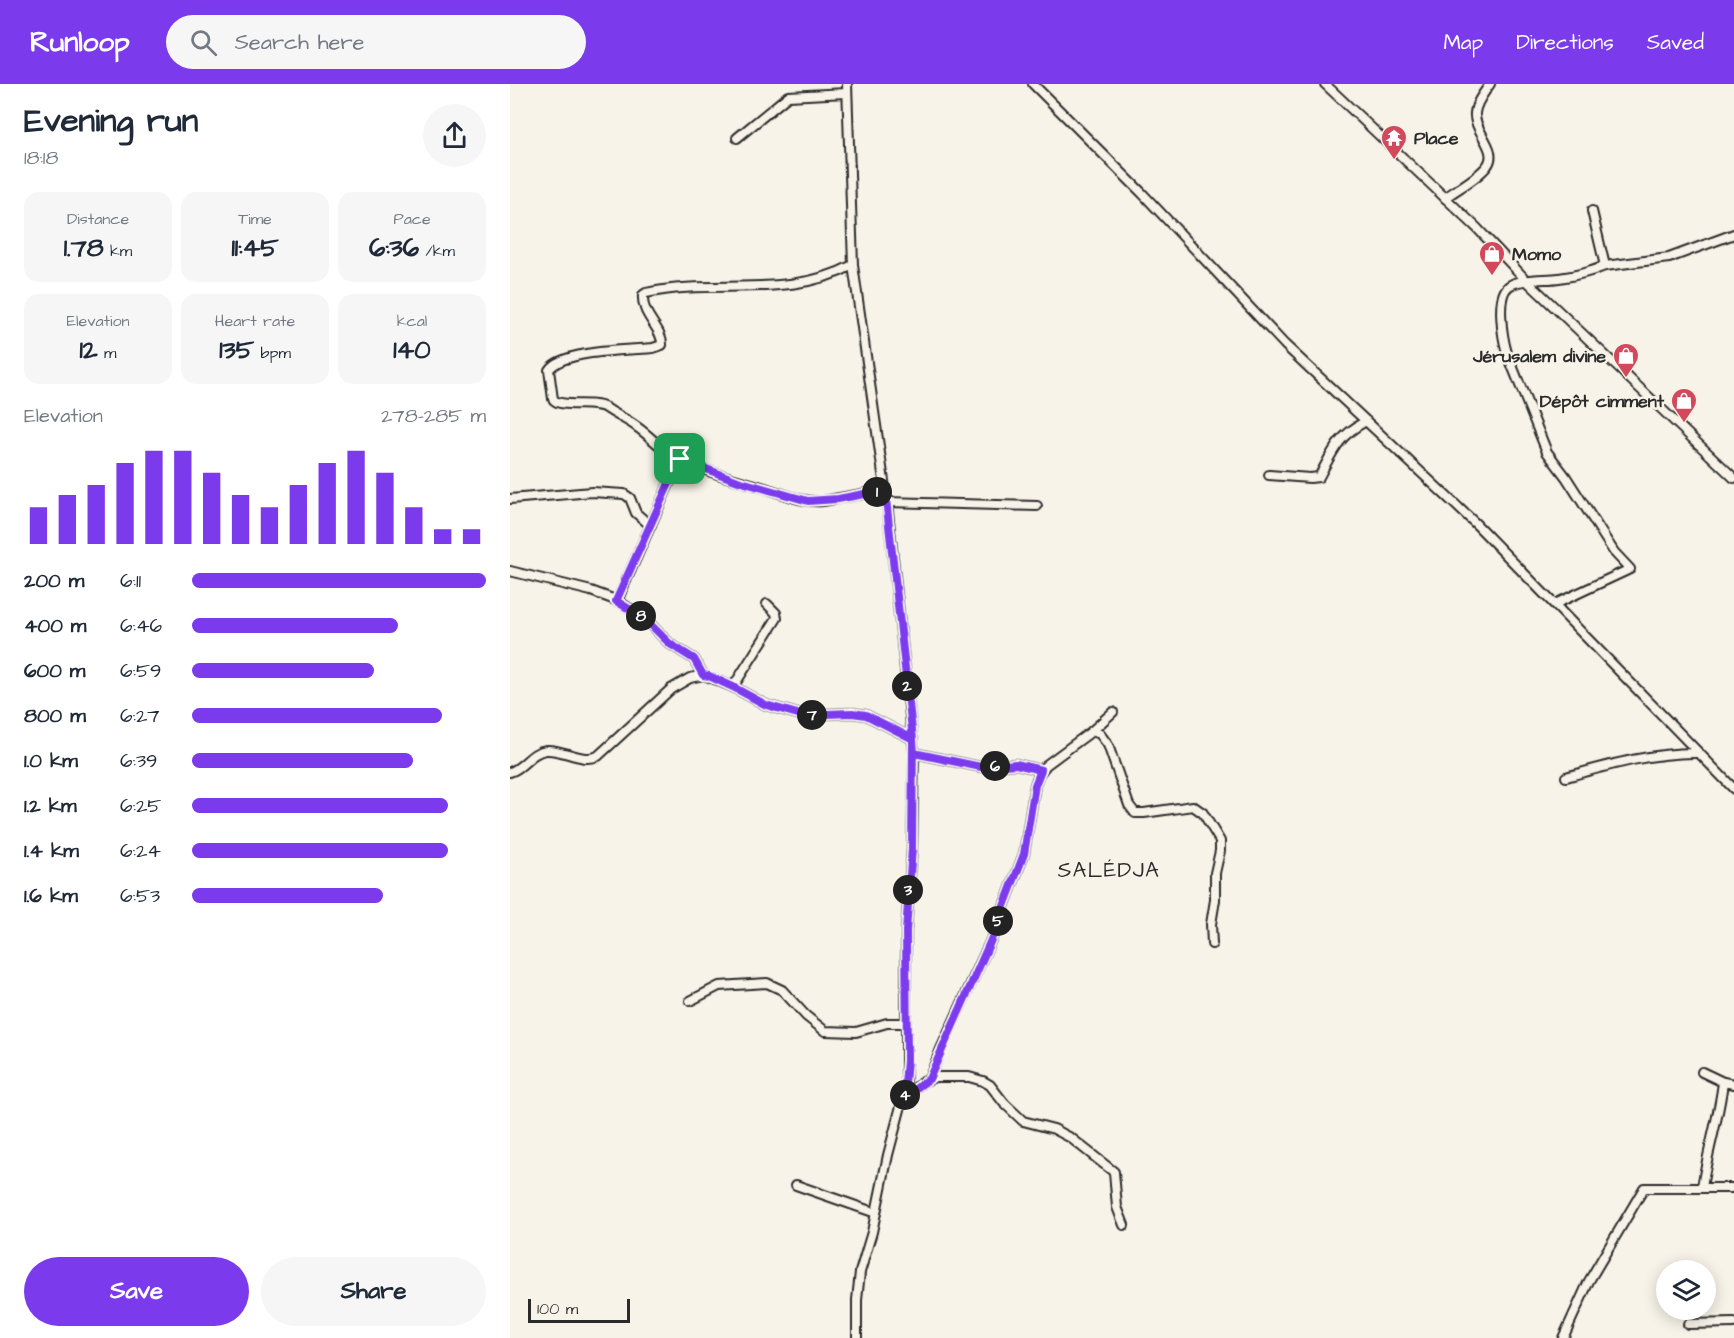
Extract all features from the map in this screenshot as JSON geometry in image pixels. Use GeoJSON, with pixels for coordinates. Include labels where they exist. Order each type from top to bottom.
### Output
{"type":"FeatureCollection","features":[{"type":"Feature","properties":{"kind":"street"},"geometry":{"type":"LineString","coordinates":[[847,84],[853,265],[887,502],[914,753],[912,848],[906,931],[907,1073],[904,1097],[860,1272],[857,1338]]}},
{"type":"Feature","properties":{"kind":"street"},"geometry":{"type":"LineString","coordinates":[[1033,84],[1150,201],[1264,325],[1476,524],[1734,789]]}},
{"type":"Feature","properties":{"kind":"street"},"geometry":{"type":"LineString","coordinates":[[1325,84],[1734,478]]}},
{"type":"Feature","properties":{"kind":"street"},"geometry":{"type":"LineString","coordinates":[[1445,198],[1486,167],[1491,159],[1475,121],[1474,112],[1490,84]]}},
{"type":"Feature","properties":{"kind":"street"},"geometry":{"type":"LineString","coordinates":[[737,138],[788,96],[846,93]]}},
{"type":"Feature","properties":{"kind":"street"},"geometry":{"type":"LineString","coordinates":[[1592,211],[1605,266]]}},
{"type":"Feature","properties":{"kind":"street"},"geometry":{"type":"LineString","coordinates":[[1555,604],[1630,569],[1614,552],[1566,477],[1547,452],[1503,338],[1504,290],[1512,284],[1527,281],[1560,278],[1590,272],[1605,266],[1669,258],[1734,234]]}},
{"type":"Feature","properties":{"kind":"street"},"geometry":{"type":"LineString","coordinates":[[853,265],[831,275],[799,284],[676,289],[646,293],[643,295],[643,306],[662,343],[659,346],[592,354],[556,362],[550,368],[553,399],[555,403],[602,406],[631,422],[661,447],[680,459],[738,481],[808,501],[838,499],[885,490]]}},
{"type":"Feature","properties":{"kind":"street"},"geometry":{"type":"LineString","coordinates":[[1269,475],[1319,477],[1322,467],[1340,440],[1348,431],[1366,422]]}},
{"type":"Feature","properties":{"kind":"street"},"geometry":{"type":"LineString","coordinates":[[616,601],[680,459]]}},
{"type":"Feature","properties":{"kind":"street"},"geometry":{"type":"LineString","coordinates":[[510,499],[592,492],[624,494],[630,498],[636,513],[651,526]]}},
{"type":"Feature","properties":{"kind":"street"},"geometry":{"type":"LineString","coordinates":[[887,502],[1037,506]]}},
{"type":"Feature","properties":{"kind":"street"},"geometry":{"type":"LineString","coordinates":[[510,571],[591,591],[616,601],[644,618],[670,644],[694,659],[703,675]]}},
{"type":"Feature","properties":{"kind":"street"},"geometry":{"type":"LineString","coordinates":[[733,687],[777,618],[777,614],[767,604]]}},
{"type":"Feature","properties":{"kind":"street"},"geometry":{"type":"LineString","coordinates":[[510,772],[515,771],[531,755],[539,751],[551,750],[588,759],[598,756],[671,688],[690,678],[703,675],[733,687],[766,705],[801,715],[852,713],[866,715],[913,739]]}},
{"type":"Feature","properties":{"kind":"street"},"geometry":{"type":"LineString","coordinates":[[904,1097],[929,1079],[991,940],[1024,854],[1035,785],[1041,770],[1113,712]]}},
{"type":"Feature","properties":{"kind":"street"},"geometry":{"type":"LineString","coordinates":[[1092,731],[1100,734],[1108,745],[1135,813],[1193,806],[1199,809],[1210,823],[1220,841],[1221,851],[1215,873],[1215,900],[1211,924],[1212,944]]}},
{"type":"Feature","properties":{"kind":"street"},"geometry":{"type":"LineString","coordinates":[[1566,777],[1608,765],[1676,752],[1699,753]]}},
{"type":"Feature","properties":{"kind":"street"},"geometry":{"type":"LineString","coordinates":[[914,753],[981,767],[1016,764],[1041,770]]}},
{"type":"Feature","properties":{"kind":"street"},"geometry":{"type":"LineString","coordinates":[[690,1000],[719,986],[767,983],[782,990],[825,1031],[856,1032],[887,1023],[906,1023]]}},
{"type":"Feature","properties":{"kind":"street"},"geometry":{"type":"LineString","coordinates":[[1702,1072],[1723,1082],[1734,1084]]}},
{"type":"Feature","properties":{"kind":"street"},"geometry":{"type":"LineString","coordinates":[[929,1079],[969,1077],[983,1081],[990,1085],[1023,1121],[1053,1129],[1085,1149],[1115,1174],[1117,1207],[1124,1225]]}},
{"type":"Feature","properties":{"kind":"street"},"geometry":{"type":"LineString","coordinates":[[1702,1188],[1710,1142],[1720,1107],[1723,1082]]}},
{"type":"Feature","properties":{"kind":"street"},"geometry":{"type":"LineString","coordinates":[[796,1185],[876,1213]]}},
{"type":"Feature","properties":{"kind":"street"},"geometry":{"type":"LineString","coordinates":[[1563,1338],[1588,1281],[1644,1188],[1734,1188]]}},
{"type":"Feature","properties":{"kind":"street"},"geometry":{"type":"LineString","coordinates":[[1688,1324],[1734,1323]]}},
{"type":"Feature","properties":{"kind":"place","name":"Place"},"geometry":{"type":"Point","coordinates":[1394,161]}},
{"type":"Feature","properties":{"kind":"place","name":"Momo"},"geometry":{"type":"Point","coordinates":[1492,277]}},
{"type":"Feature","properties":{"kind":"place","name":"Jérusalem divine"},"geometry":{"type":"Point","coordinates":[1626,379]}},
{"type":"Feature","properties":{"kind":"place","name":"Dépôt cimment"},"geometry":{"type":"Point","coordinates":[1684,424]}},
{"type":"Feature","properties":{"kind":"district","name":"SALÉDJA"},"geometry":{"type":"Point","coordinates":[1109,870]}},
{"type":"Feature","properties":{"kind":"route"},"geometry":{"type":"LineString","coordinates":[[680,459],[616,601],[644,618],[670,644],[694,659],[703,675],[733,687],[766,705],[801,715],[852,713],[866,715],[913,739],[914,753],[928,757],[981,767],[1016,764],[1041,770],[1035,785],[1024,854],[991,940],[933,1065],[929,1079],[904,1097],[907,1060],[906,931],[912,848],[914,765],[913,739],[912,720],[885,490],[814,502],[738,481],[680,459]]}}]}
